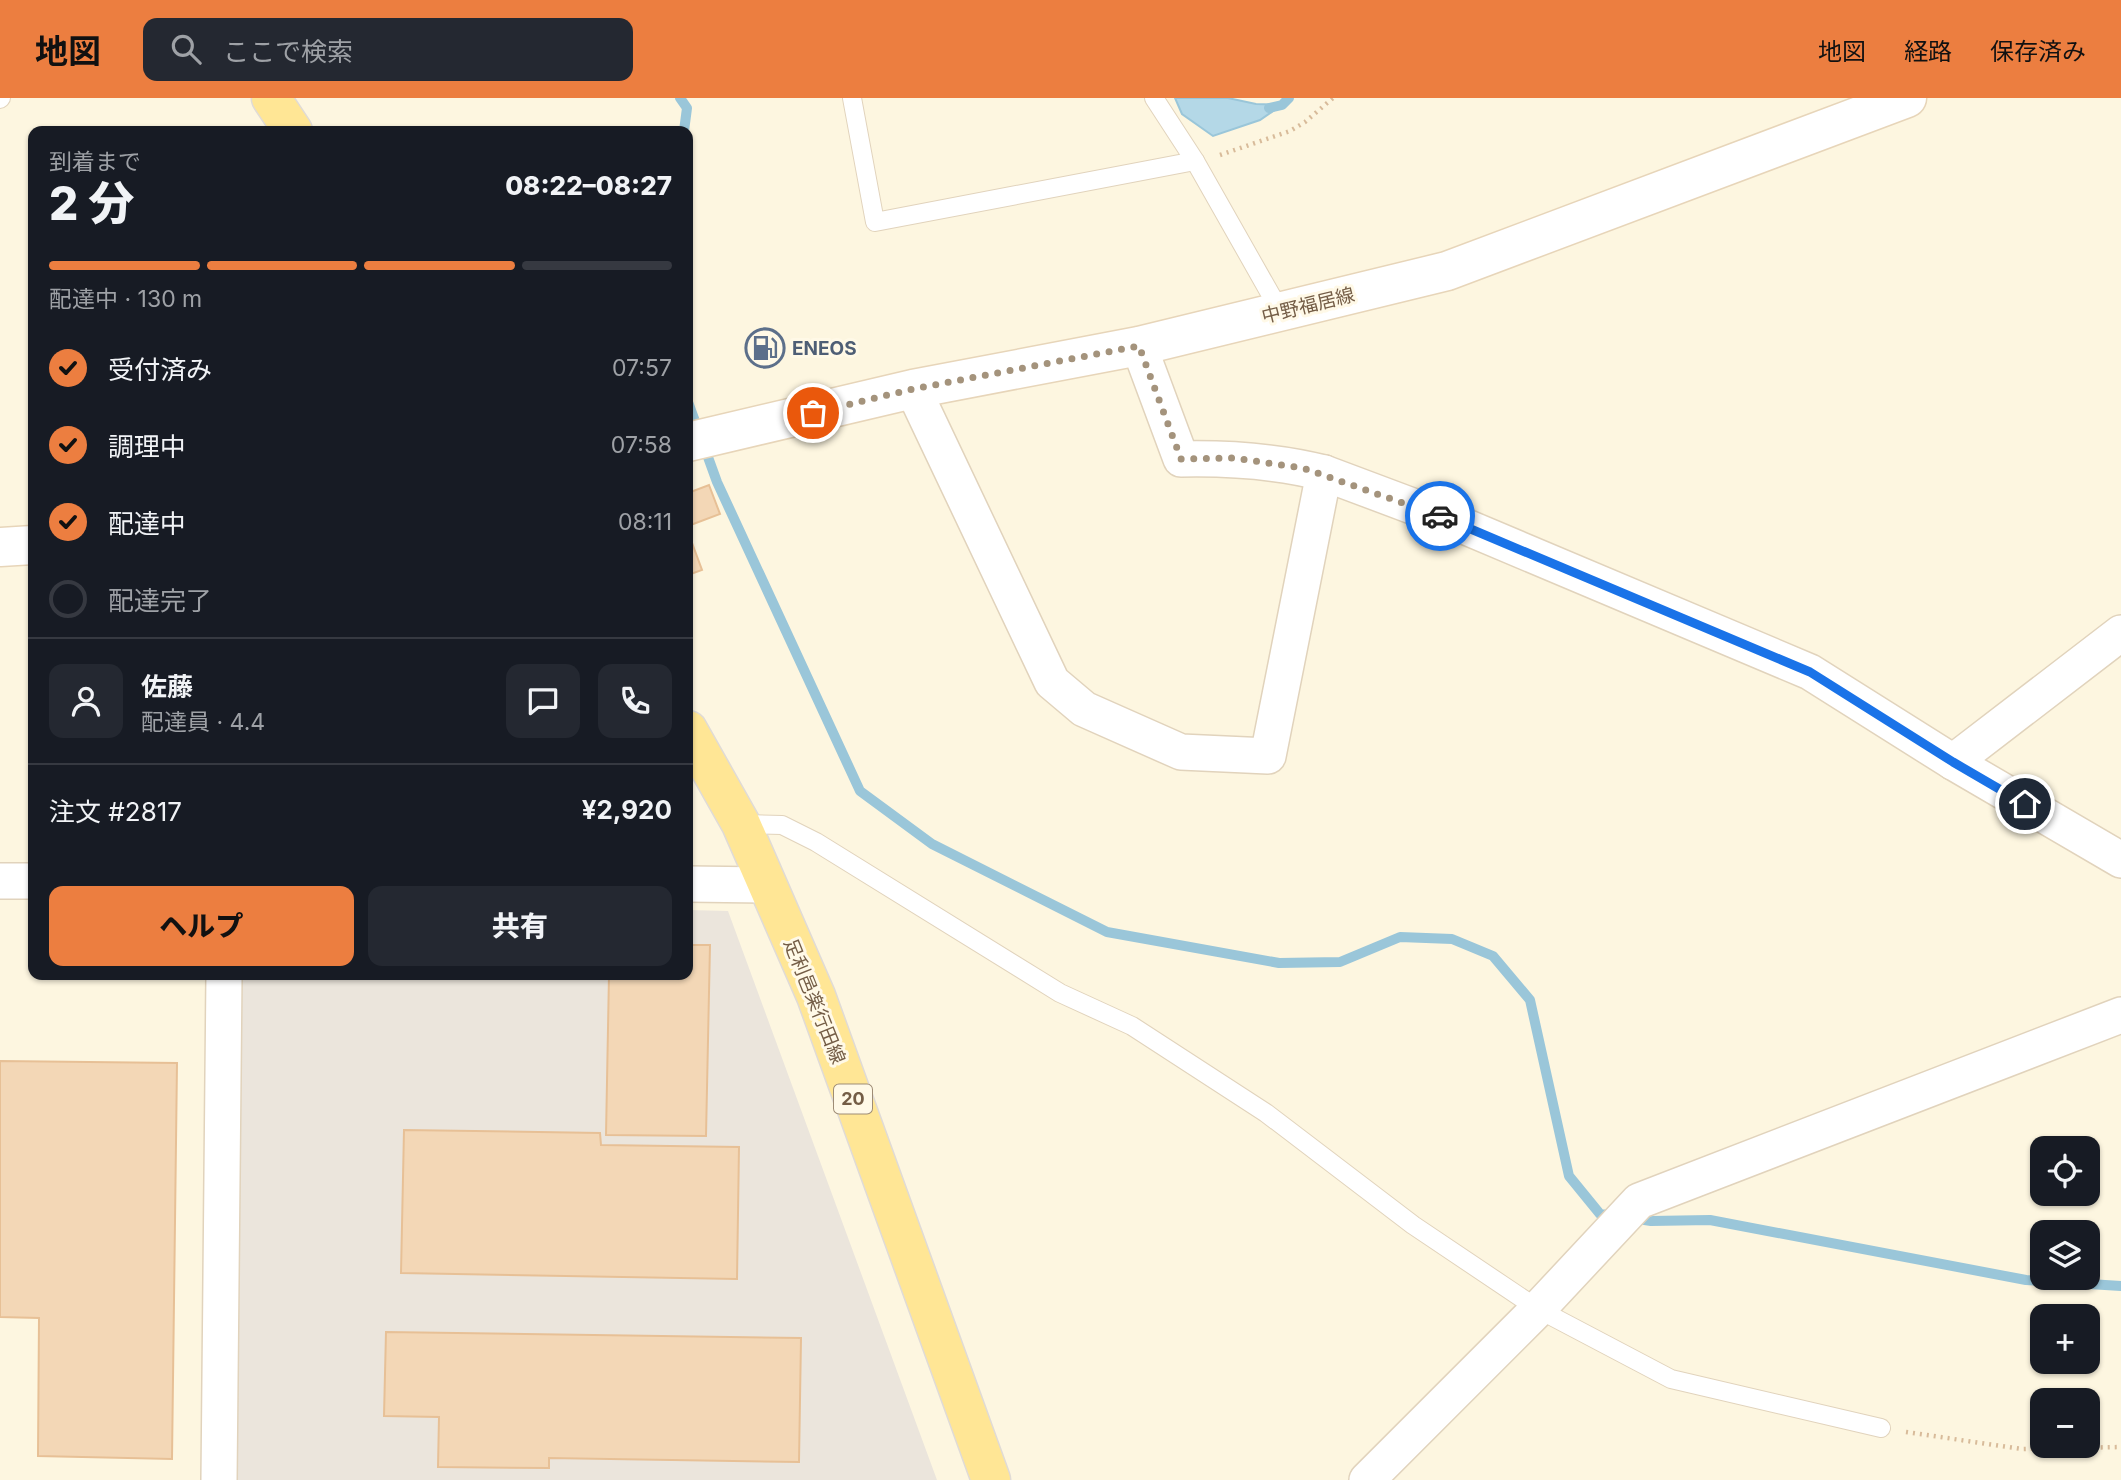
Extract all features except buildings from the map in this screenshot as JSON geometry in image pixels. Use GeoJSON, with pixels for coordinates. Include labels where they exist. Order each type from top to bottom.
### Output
{"type":"FeatureCollection","features":[{"type":"Feature","properties":{"kind":"main road"},"geometry":{"type":"LineString","coordinates":[[271,98],[290,126]]}},
{"type":"Feature","properties":{"kind":"main road","name":"中野福居線"},"geometry":{"type":"LineString","coordinates":[[693,441],[913,389],[1139,346],[1447,271],[1907,98]]}},
{"type":"Feature","properties":{"kind":"main road"},"geometry":{"type":"LineString","coordinates":[[0,547],[28,545]]}},
{"type":"Feature","properties":{"kind":"main road","name":"足利邑楽行田線"},"geometry":{"type":"LineString","coordinates":[[693,739],[741,824],[816,996],[990,1480]]}},
{"type":"Feature","properties":{"kind":"street"},"geometry":{"type":"LineString","coordinates":[[1139,346],[1181,459],[1233,458],[1303,468],[1324,474],[1452,521],[1810,672],[1953,762],[2121,860]]}},
{"type":"Feature","properties":{"kind":"street"},"geometry":{"type":"LineString","coordinates":[[913,389],[1052,682],[1084,709],[1181,752],[1268,756],[1324,474]]}},
{"type":"Feature","properties":{"kind":"street"},"geometry":{"type":"LineString","coordinates":[[1953,762],[2121,633]]}},
{"type":"Feature","properties":{"kind":"street"},"geometry":{"type":"LineString","coordinates":[[0,881],[28,881]]}},
{"type":"Feature","properties":{"kind":"street"},"geometry":{"type":"LineString","coordinates":[[693,884],[768,885]]}},
{"type":"Feature","properties":{"kind":"street"},"geometry":{"type":"LineString","coordinates":[[219,1480],[224,980]]}},
{"type":"Feature","properties":{"kind":"street"},"geometry":{"type":"LineString","coordinates":[[1367,1480],[1538,1309],[1639,1201],[2121,1015]]}},
{"type":"Feature","properties":{"kind":"lane"},"geometry":{"type":"LineString","coordinates":[[852,98],[874,222],[1195,161]]}},
{"type":"Feature","properties":{"kind":"lane"},"geometry":{"type":"LineString","coordinates":[[1153,98],[1195,161],[1280,311]]}},
{"type":"Feature","properties":{"kind":"lane"},"geometry":{"type":"LineString","coordinates":[[741,824],[782,825],[816,842],[1060,993],[1132,1026],[1266,1113],[1413,1225],[1538,1309],[1671,1379],[1881,1428]]}},
{"type":"Feature","properties":{"kind":"path"},"geometry":{"type":"LineString","coordinates":[[1195,161],[1222,155],[1290,131],[1306,122],[1333,98]]}},
{"type":"Feature","properties":{"kind":"path"},"geometry":{"type":"LineString","coordinates":[[1881,1428],[2022,1448],[2121,1447]]}},
{"type":"Feature","properties":{"kind":"shaded area"},"geometry":{"type":"Polygon","coordinates":[[[693,910],[728,911],[937,1480],[231,1480],[237,980],[693,980],[693,910]]]}},
{"type":"Feature","properties":{"kind":"water"},"geometry":{"type":"Polygon","coordinates":[[[1175,98],[1228,98],[1256,104],[1282,105],[1260,120],[1213,136],[1182,114],[1175,98]]]}},
{"type":"Feature","properties":{"kind":"waterway"},"geometry":{"type":"LineString","coordinates":[[680,98],[687,108],[685,126]]}},
{"type":"Feature","properties":{"kind":"waterway"},"geometry":{"type":"LineString","coordinates":[[1269,108],[1282,105],[1289,98]]}},
{"type":"Feature","properties":{"kind":"waterway"},"geometry":{"type":"LineString","coordinates":[[693,416],[717,482],[860,791],[932,844],[1107,932],[1279,963],[1340,962],[1400,937],[1452,939],[1493,956],[1530,1000],[1569,1176],[1600,1214],[1616,1216]]}},
{"type":"Feature","properties":{"kind":"waterway"},"geometry":{"type":"LineString","coordinates":[[1632,1218],[1651,1221],[1710,1220],[2026,1280],[2121,1286]]}},
{"type":"Feature","properties":{"kind":"way so far"},"geometry":{"type":"LineString","coordinates":[[813,413],[913,389],[1139,346],[1181,459],[1233,458],[1303,468],[1440,516]]}},
{"type":"Feature","properties":{"kind":"place","name":"ENEOS"},"geometry":{"type":"Point","coordinates":[765,348]}},
{"type":"Feature","properties":{"kind":"route"},"geometry":{"type":"LineString","coordinates":[[1440,516],[1810,672],[2025,804]]}}]}
